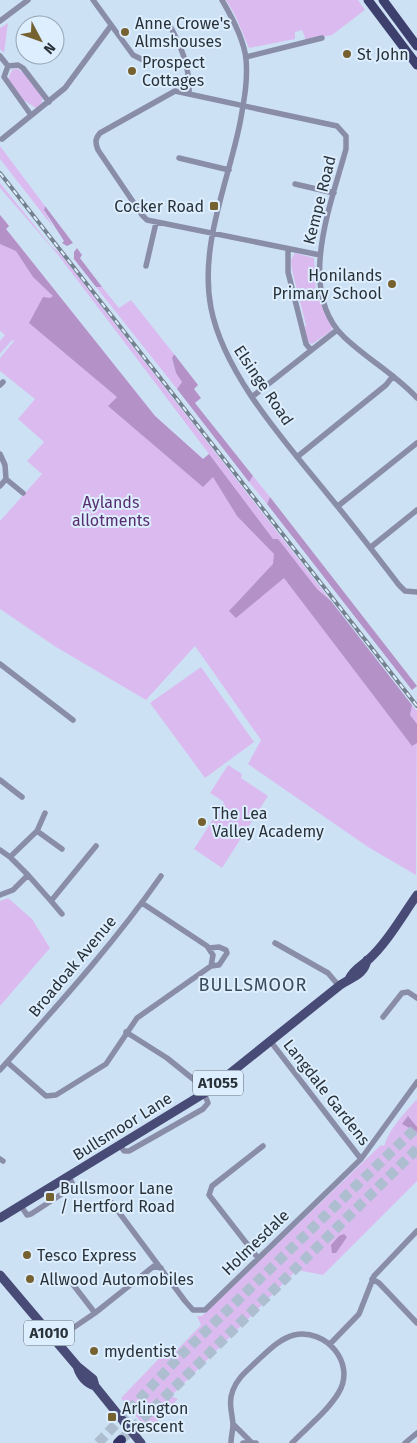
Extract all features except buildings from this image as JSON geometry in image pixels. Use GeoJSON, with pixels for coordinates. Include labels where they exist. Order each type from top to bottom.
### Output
{"type":"FeatureCollection","features":[{"type":"Feature","properties":{"kind":"highway"},"geometry":{"type":"LineString","coordinates":[[368,0],[417,65]]}},
{"type":"Feature","properties":{"kind":"highway"},"geometry":{"type":"LineString","coordinates":[[383,0],[417,46]]}},
{"type":"Feature","properties":{"kind":"main road","name":"Bullsmoor Lane"},"geometry":{"type":"LineString","coordinates":[[3,1217],[206,1092],[271,1042],[349,979],[357,967],[367,960],[417,895]]}},
{"type":"Feature","properties":{"kind":"main road"},"geometry":{"type":"LineString","coordinates":[[0,1227],[3,1217]]}},
{"type":"Feature","properties":{"kind":"main road","name":"A1010"},"geometry":{"type":"LineString","coordinates":[[0,1275],[76,1366],[93,1379],[94,1386],[141,1443]]}},
{"type":"Feature","properties":{"kind":"street"},"geometry":{"type":"LineString","coordinates":[[0,21],[28,0]]}},
{"type":"Feature","properties":{"kind":"street"},"geometry":{"type":"LineString","coordinates":[[93,0],[110,27],[133,55],[143,60]]}},
{"type":"Feature","properties":{"kind":"street","name":"Elsinge Road"},"geometry":{"type":"LineString","coordinates":[[222,0],[230,13],[246,57],[247,81],[229,170],[213,233],[209,275],[211,308],[222,346],[236,372],[297,456],[405,591],[417,592]]}},
{"type":"Feature","properties":{"kind":"street"},"geometry":{"type":"LineString","coordinates":[[168,22],[181,46],[190,74],[189,93]]}},
{"type":"Feature","properties":{"kind":"street"},"geometry":{"type":"LineString","coordinates":[[2,139],[65,88],[110,27]]}},
{"type":"Feature","properties":{"kind":"street"},"geometry":{"type":"LineString","coordinates":[[246,57],[322,38]]}},
{"type":"Feature","properties":{"kind":"street"},"geometry":{"type":"LineString","coordinates":[[0,56],[8,66]]}},
{"type":"Feature","properties":{"kind":"street"},"geometry":{"type":"LineString","coordinates":[[8,66],[18,65],[23,68],[49,102]]}},
{"type":"Feature","properties":{"kind":"street"},"geometry":{"type":"LineString","coordinates":[[8,66],[4,77],[6,84],[31,115]]}},
{"type":"Feature","properties":{"kind":"street"},"geometry":{"type":"LineString","coordinates":[[243,106],[175,91],[166,94],[100,133],[95,143],[142,215],[156,223],[320,255]]}},
{"type":"Feature","properties":{"kind":"street","name":"Kempe Road"},"geometry":{"type":"LineString","coordinates":[[243,106],[337,126],[346,136],[346,149],[320,255],[319,280],[321,294],[326,312],[337,330],[417,398]]}},
{"type":"Feature","properties":{"kind":"street"},"geometry":{"type":"LineString","coordinates":[[179,158],[229,170]]}},
{"type":"Feature","properties":{"kind":"street"},"geometry":{"type":"LineString","coordinates":[[295,184],[334,193]]}},
{"type":"Feature","properties":{"kind":"street"},"geometry":{"type":"LineString","coordinates":[[146,266],[156,223]]}},
{"type":"Feature","properties":{"kind":"street","name":"Kempe Road"},"geometry":{"type":"LineString","coordinates":[[288,249],[288,272],[306,344],[311,350]]}},
{"type":"Feature","properties":{"kind":"street"},"geometry":{"type":"LineString","coordinates":[[253,396],[337,330]]}},
{"type":"Feature","properties":{"kind":"street"},"geometry":{"type":"LineString","coordinates":[[297,456],[386,385],[393,376]]}},
{"type":"Feature","properties":{"kind":"street"},"geometry":{"type":"LineString","coordinates":[[338,506],[417,443]]}},
{"type":"Feature","properties":{"kind":"street"},"geometry":{"type":"LineString","coordinates":[[0,454],[5,465],[6,478],[0,486]]}},
{"type":"Feature","properties":{"kind":"street"},"geometry":{"type":"LineString","coordinates":[[6,478],[23,493]]}},
{"type":"Feature","properties":{"kind":"street"},"geometry":{"type":"LineString","coordinates":[[371,547],[417,510]]}},
{"type":"Feature","properties":{"kind":"street"},"geometry":{"type":"LineString","coordinates":[[0,664],[73,720]]}},
{"type":"Feature","properties":{"kind":"street"},"geometry":{"type":"LineString","coordinates":[[0,780],[22,798]]}},
{"type":"Feature","properties":{"kind":"street"},"geometry":{"type":"LineString","coordinates":[[10,857],[37,831],[45,813]]}},
{"type":"Feature","properties":{"kind":"street"},"geometry":{"type":"LineString","coordinates":[[37,831],[62,849]]}},
{"type":"Feature","properties":{"kind":"street"},"geometry":{"type":"LineString","coordinates":[[51,901],[96,846]]}},
{"type":"Feature","properties":{"kind":"street"},"geometry":{"type":"LineString","coordinates":[[0,850],[28,875],[62,914]]}},
{"type":"Feature","properties":{"kind":"street"},"geometry":{"type":"LineString","coordinates":[[0,895],[12,890],[28,875]]}},
{"type":"Feature","properties":{"kind":"street","name":"Broadoak Avenue"},"geometry":{"type":"LineString","coordinates":[[0,1070],[78,983],[142,904],[161,876]]}},
{"type":"Feature","properties":{"kind":"street"},"geometry":{"type":"LineString","coordinates":[[142,904],[209,948],[213,955],[211,966]]}},
{"type":"Feature","properties":{"kind":"street"},"geometry":{"type":"LineString","coordinates":[[275,943],[328,973],[339,986]]}},
{"type":"Feature","properties":{"kind":"street"},"geometry":{"type":"LineString","coordinates":[[7,1062],[46,1096],[52,1096],[106,1064],[137,1018],[211,966],[219,965],[227,954],[226,950],[219,946],[209,948]]}},
{"type":"Feature","properties":{"kind":"street"},"geometry":{"type":"LineString","coordinates":[[383,1017],[402,993],[408,992],[417,998]]}},
{"type":"Feature","properties":{"kind":"street"},"geometry":{"type":"LineString","coordinates":[[119,1144],[124,1151],[129,1152],[203,1109],[208,1103],[206,1092],[167,1058],[126,1032]]}},
{"type":"Feature","properties":{"kind":"street","name":"Langdale Gardens"},"geometry":{"type":"LineString","coordinates":[[271,1042],[360,1158]]}},
{"type":"Feature","properties":{"kind":"street","name":"Holmesdale"},"geometry":{"type":"LineString","coordinates":[[112,1203],[185,1301],[193,1310],[199,1312],[205,1310],[360,1158],[417,1082]]}},
{"type":"Feature","properties":{"kind":"street"},"geometry":{"type":"LineString","coordinates":[[258,1258],[209,1195],[212,1186],[263,1146]]}},
{"type":"Feature","properties":{"kind":"street"},"geometry":{"type":"LineString","coordinates":[[330,1344],[359,1314],[372,1279],[417,1231]]}},
{"type":"Feature","properties":{"kind":"street"},"geometry":{"type":"LineString","coordinates":[[67,1332],[95,1313],[154,1266],[162,1268]]}},
{"type":"Feature","properties":{"kind":"street"},"geometry":{"type":"LineString","coordinates":[[68,1278],[95,1313]]}},
{"type":"Feature","properties":{"kind":"street"},"geometry":{"type":"LineString","coordinates":[[372,1279],[379,1283],[417,1323]]}},
{"type":"Feature","properties":{"kind":"street"},"geometry":{"type":"LineString","coordinates":[[231,1443],[233,1424],[230,1403],[236,1384],[285,1338],[299,1334],[314,1336],[330,1344],[342,1362],[344,1377],[335,1397],[292,1443]]}},
{"type":"Feature","properties":{"kind":"street"},"geometry":{"type":"LineString","coordinates":[[233,1424],[254,1443]]}},
{"type":"Feature","properties":{"kind":"street"},"geometry":{"type":"LineString","coordinates":[[405,1443],[417,1433]]}},
{"type":"Feature","properties":{"kind":"street"},"geometry":{"type":"LineString","coordinates":[[243,1443],[254,1443]]}},
{"type":"Feature","properties":{"kind":"green space"},"geometry":{"type":"Polygon","coordinates":[[[226,0],[358,0],[365,10],[332,35],[306,40],[302,30],[295,32],[295,39],[249,48],[235,15],[226,0]]]}},
{"type":"Feature","properties":{"kind":"green space"},"geometry":{"type":"Polygon","coordinates":[[[8,23],[4,53],[0,49],[0,28],[8,23]]]}},
{"type":"Feature","properties":{"kind":"green space"},"geometry":{"type":"Polygon","coordinates":[[[16,68],[24,73],[43,97],[41,105],[36,108],[23,100],[8,79],[12,70],[16,68]]]}},
{"type":"Feature","properties":{"kind":"green space"},"geometry":{"type":"Polygon","coordinates":[[[0,146],[45,206],[44,210],[53,227],[0,159],[0,146]]]}},
{"type":"Feature","properties":{"kind":"green space","name":"Aylands allotments"},"geometry":{"type":"Polygon","coordinates":[[[0,183],[52,247],[59,252],[331,601],[317,589],[410,714],[412,705],[417,711],[416,875],[368,847],[248,764],[261,740],[195,646],[146,700],[56,647],[0,609],[0,521],[42,474],[27,461],[44,442],[18,419],[35,399],[0,371],[0,358],[14,341],[12,340],[0,354],[0,341],[5,335],[0,331],[0,215],[9,226],[6,229],[155,416],[203,459],[209,454],[59,256],[0,188],[0,183]]]}},
{"type":"Feature","properties":{"kind":"green space"},"geometry":{"type":"Polygon","coordinates":[[[295,253],[314,258],[316,292],[332,327],[331,331],[312,344],[308,342],[304,329],[306,325],[292,270],[291,260],[295,253]]]}},
{"type":"Feature","properties":{"kind":"green space"},"geometry":{"type":"Polygon","coordinates":[[[96,287],[102,287],[119,308],[131,300],[174,354],[172,358],[176,373],[182,382],[177,389],[96,287]]]}},
{"type":"Feature","properties":{"kind":"green space"},"geometry":{"type":"Polygon","coordinates":[[[253,476],[270,497],[267,504],[249,482],[253,476]]]}},
{"type":"Feature","properties":{"kind":"green space"},"geometry":{"type":"Polygon","coordinates":[[[201,667],[254,742],[205,778],[150,703],[201,667]]]}},
{"type":"Feature","properties":{"kind":"green space"},"geometry":{"type":"Polygon","coordinates":[[[228,765],[242,774],[241,778],[268,796],[222,868],[194,849],[224,802],[210,793],[228,765]]]}},
{"type":"Feature","properties":{"kind":"green space"},"geometry":{"type":"Polygon","coordinates":[[[8,898],[32,919],[50,948],[0,1006],[0,901],[8,898]]]}},
{"type":"Feature","properties":{"kind":"green space"},"geometry":{"type":"Polygon","coordinates":[[[417,1099],[417,1181],[323,1275],[297,1270],[171,1396],[178,1399],[148,1431],[121,1398],[171,1346],[177,1350],[201,1325],[197,1316],[202,1316],[381,1145],[384,1146],[394,1126],[417,1099]]]}},
{"type":"Feature","properties":{"kind":"shaded area"},"geometry":{"type":"Polygon","coordinates":[[[45,206],[73,243],[67,246],[62,243],[64,241],[44,210],[45,206]]]}},
{"type":"Feature","properties":{"kind":"shaded area"},"geometry":{"type":"Polygon","coordinates":[[[0,215],[9,226],[6,229],[155,416],[203,459],[209,454],[273,539],[278,539],[317,589],[331,601],[412,705],[410,715],[417,724],[417,743],[412,746],[284,578],[236,618],[229,611],[273,564],[274,554],[237,516],[213,477],[203,487],[108,406],[117,397],[29,323],[43,297],[50,298],[53,296],[33,277],[16,251],[0,244],[0,215]]]}},
{"type":"Feature","properties":{"kind":"shaded area"},"geometry":{"type":"Polygon","coordinates":[[[77,248],[82,255],[80,258],[102,287],[96,287],[74,259],[74,252],[77,248]]]}},
{"type":"Feature","properties":{"kind":"shaded area"},"geometry":{"type":"Polygon","coordinates":[[[174,354],[198,385],[194,389],[201,398],[195,403],[253,476],[249,482],[177,389],[182,382],[176,373],[172,358],[174,354]]]}},
{"type":"Feature","properties":{"kind":"shaded area"},"geometry":{"type":"Polygon","coordinates":[[[270,497],[417,686],[412,690],[267,504],[270,497]]]}},
{"type":"Feature","properties":{"kind":"shaded area"},"geometry":{"type":"Polygon","coordinates":[[[408,1116],[417,1127],[417,1132],[402,1124],[408,1116]]]}},
{"type":"Feature","properties":{"kind":"shaded area"},"geometry":{"type":"Polygon","coordinates":[[[344,1234],[347,1237],[336,1253],[332,1253],[331,1245],[339,1236],[344,1234]]]}},
{"type":"Feature","properties":{"kind":"tunnel"},"geometry":{"type":"LineString","coordinates":[[98,1443],[181,1355],[417,1127]]}},
{"type":"Feature","properties":{"kind":"tunnel"},"geometry":{"type":"LineString","coordinates":[[121,1440],[417,1149]]}},
{"type":"Feature","properties":{"kind":"railway"},"geometry":{"type":"LineString","coordinates":[[0,173],[417,706]]}},
{"type":"Feature","properties":{"kind":"place","name":"Anne Crowe's Almshouses"},"geometry":{"type":"Point","coordinates":[125,32]}},
{"type":"Feature","properties":{"kind":"place","name":"St John"},"geometry":{"type":"Point","coordinates":[347,54]}},
{"type":"Feature","properties":{"kind":"place","name":"Prospect Cottages"},"geometry":{"type":"Point","coordinates":[132,71]}},
{"type":"Feature","properties":{"kind":"place","name":"Cocker Road"},"geometry":{"type":"Point","coordinates":[214,206]}},
{"type":"Feature","properties":{"kind":"place","name":"Honilands Primary School"},"geometry":{"type":"Point","coordinates":[392,284]}},
{"type":"Feature","properties":{"kind":"place","name":"The Lea Valley Academy"},"geometry":{"type":"Point","coordinates":[202,822]}},
{"type":"Feature","properties":{"kind":"place","name":"Bullsmoor Lane / Hertford Road"},"geometry":{"type":"Point","coordinates":[50,1197]}},
{"type":"Feature","properties":{"kind":"place","name":"Tesco Express"},"geometry":{"type":"Point","coordinates":[27,1255]}},
{"type":"Feature","properties":{"kind":"place","name":"Allwood Automobiles"},"geometry":{"type":"Point","coordinates":[30,1279]}},
{"type":"Feature","properties":{"kind":"place","name":"mydentist"},"geometry":{"type":"Point","coordinates":[94,1351]}},
{"type":"Feature","properties":{"kind":"place","name":"Arlington Crescent"},"geometry":{"type":"Point","coordinates":[112,1417]}},
{"type":"Feature","properties":{"kind":"district","name":"BULLSMOOR"},"geometry":{"type":"Point","coordinates":[253,985]}}]}
